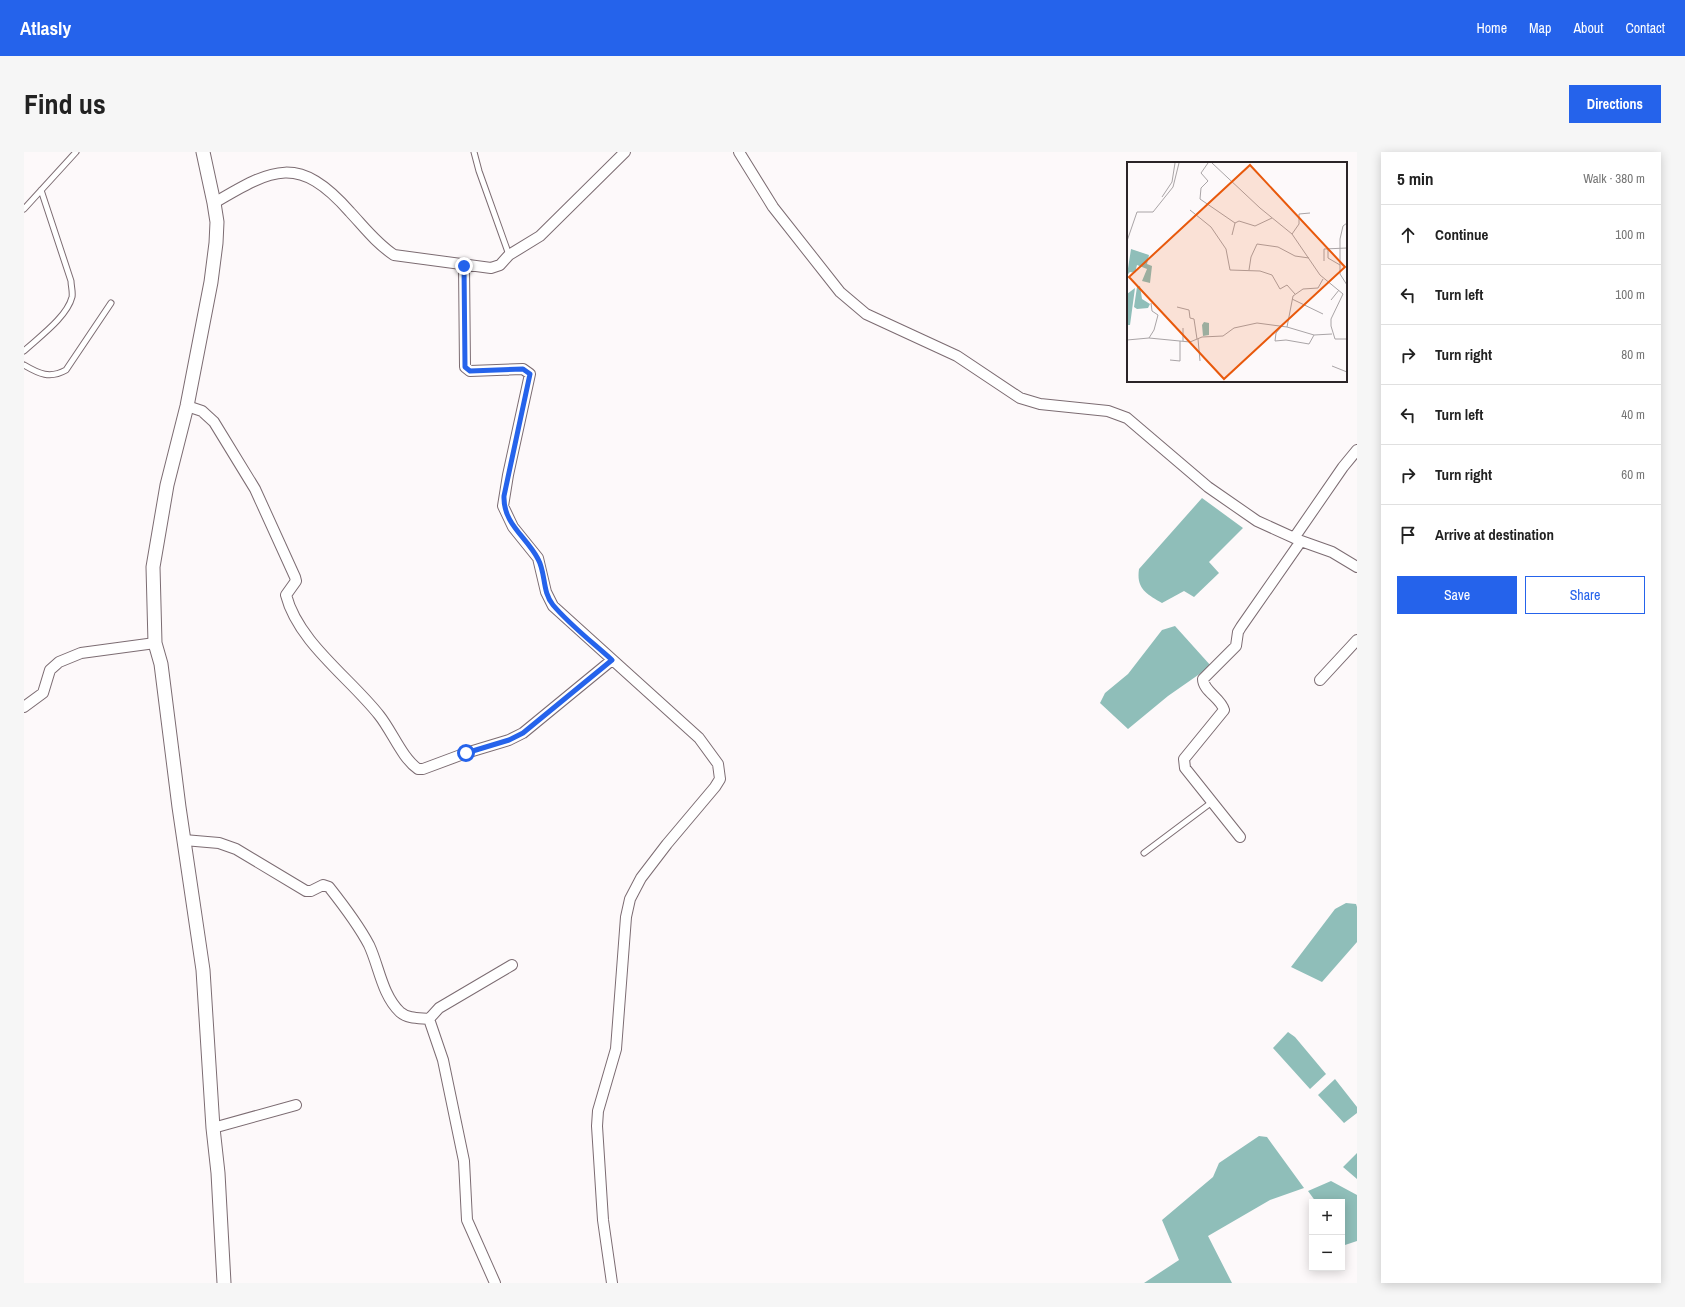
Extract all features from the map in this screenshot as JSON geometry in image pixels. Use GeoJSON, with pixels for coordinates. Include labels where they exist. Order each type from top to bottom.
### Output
{"type":"FeatureCollection","features":[{"type":"Feature","properties":{"kind":"street"},"geometry":{"type":"LineString","coordinates":[[203,152],[217,222],[216,243],[211,282],[186,406],[167,485],[153,567],[155,642],[161,664],[203,970],[213,1128],[218,1174],[224,1283]]}},
{"type":"Feature","properties":{"kind":"street"},"geometry":{"type":"LineString","coordinates":[[214,203],[248,182],[276,172],[302,174],[319,184],[334,196],[382,247],[394,255],[464,266],[491,268],[500,265],[509,255],[534,240],[545,231],[625,152]]}},
{"type":"Feature","properties":{"kind":"street"},"geometry":{"type":"LineString","coordinates":[[739,152],[773,207],[840,292],[861,310],[957,356],[1020,398],[1040,404],[1108,411],[1127,418],[1208,487],[1257,521],[1297,540],[1332,552],[1357,566]]}},
{"type":"Feature","properties":{"kind":"street"},"geometry":{"type":"LineString","coordinates":[[464,266],[465,367],[470,371],[523,369],[530,374],[504,496],[503,506],[507,516],[513,527],[538,558],[546,592],[553,606],[612,660],[626,670],[699,738],[713,756],[720,772],[720,779],[715,787],[667,844],[641,878],[630,899],[626,917],[616,1049],[598,1111],[603,1220],[612,1283]]}},
{"type":"Feature","properties":{"kind":"street"},"geometry":{"type":"LineString","coordinates":[[186,406],[208,415],[256,489],[295,577],[294,584],[287,592],[287,597],[308,637],[379,715],[410,762],[418,769],[423,770],[466,753],[509,740],[523,733],[612,660]]}},
{"type":"Feature","properties":{"kind":"street"},"geometry":{"type":"LineString","coordinates":[[1240,838],[1184,764],[1186,754],[1224,710],[1222,704],[1204,684],[1203,679],[1236,646],[1238,632],[1241,627],[1343,467],[1357,450]]}},
{"type":"Feature","properties":{"kind":"street"},"geometry":{"type":"LineString","coordinates":[[1320,680],[1357,640]]}},
{"type":"Feature","properties":{"kind":"street"},"geometry":{"type":"LineString","coordinates":[[24,707],[43,693],[50,670],[59,662],[81,653],[155,642]]}},
{"type":"Feature","properties":{"kind":"street"},"geometry":{"type":"LineString","coordinates":[[184,840],[219,843],[236,849],[306,891],[311,891],[323,885],[328,888],[352,916],[369,945],[385,987],[397,1008],[411,1018],[429,1019]]}},
{"type":"Feature","properties":{"kind":"street"},"geometry":{"type":"LineString","coordinates":[[429,1019],[439,1008],[512,965]]}},
{"type":"Feature","properties":{"kind":"street"},"geometry":{"type":"LineString","coordinates":[[429,1019],[443,1060],[464,1161],[467,1220],[495,1283]]}},
{"type":"Feature","properties":{"kind":"street"},"geometry":{"type":"LineString","coordinates":[[213,1128],[296,1105]]}},
{"type":"Feature","properties":{"kind":"lane"},"geometry":{"type":"LineString","coordinates":[[24,208],[76,152]]}},
{"type":"Feature","properties":{"kind":"lane"},"geometry":{"type":"LineString","coordinates":[[474,152],[479,171],[509,255]]}},
{"type":"Feature","properties":{"kind":"lane"},"geometry":{"type":"LineString","coordinates":[[24,351],[64,314],[73,295],[71,281],[41,190]]}},
{"type":"Feature","properties":{"kind":"lane"},"geometry":{"type":"LineString","coordinates":[[24,365],[46,376],[57,375],[66,370],[111,303]]}},
{"type":"Feature","properties":{"kind":"lane"},"geometry":{"type":"LineString","coordinates":[[1144,853],[1212,802]]}},
{"type":"Feature","properties":{"kind":"water"},"geometry":{"type":"Polygon","coordinates":[[[1202,498],[1243,528],[1209,562],[1219,573],[1194,597],[1184,591],[1162,603],[1147,594],[1141,586],[1139,581],[1139,569],[1202,498]]]}},
{"type":"Feature","properties":{"kind":"water"},"geometry":{"type":"Polygon","coordinates":[[[1175,626],[1211,666],[1168,696],[1128,729],[1100,703],[1105,693],[1128,674],[1162,630],[1175,626]]]}},
{"type":"Feature","properties":{"kind":"water"},"geometry":{"type":"Polygon","coordinates":[[[1346,903],[1356,904],[1357,907],[1357,942],[1322,982],[1291,967],[1335,909],[1346,903]]]}},
{"type":"Feature","properties":{"kind":"water"},"geometry":{"type":"Polygon","coordinates":[[[1288,1032],[1295,1037],[1326,1074],[1310,1089],[1273,1048],[1288,1032]]]}},
{"type":"Feature","properties":{"kind":"water"},"geometry":{"type":"Polygon","coordinates":[[[1335,1079],[1357,1107],[1357,1113],[1344,1123],[1318,1095],[1335,1079]]]}},
{"type":"Feature","properties":{"kind":"water"},"geometry":{"type":"Polygon","coordinates":[[[1259,1136],[1267,1137],[1304,1188],[1270,1200],[1208,1236],[1232,1283],[1144,1283],[1179,1260],[1162,1220],[1213,1177],[1219,1163],[1259,1136]]]}},
{"type":"Feature","properties":{"kind":"water"},"geometry":{"type":"Polygon","coordinates":[[[1357,1153],[1357,1179],[1343,1167],[1357,1153]]]}},
{"type":"Feature","properties":{"kind":"water"},"geometry":{"type":"Polygon","coordinates":[[[1331,1181],[1357,1195],[1357,1241],[1345,1245],[1345,1199],[1314,1199],[1308,1191],[1331,1181]]]}},
{"type":"Feature","properties":{"kind":"route"},"geometry":{"type":"LineString","coordinates":[[464,266],[465,367],[470,371],[523,369],[528,371],[530,374],[508,474],[503,506],[513,527],[538,558],[541,565],[546,592],[553,606],[612,660],[523,733],[509,740],[466,753]]}}]}
